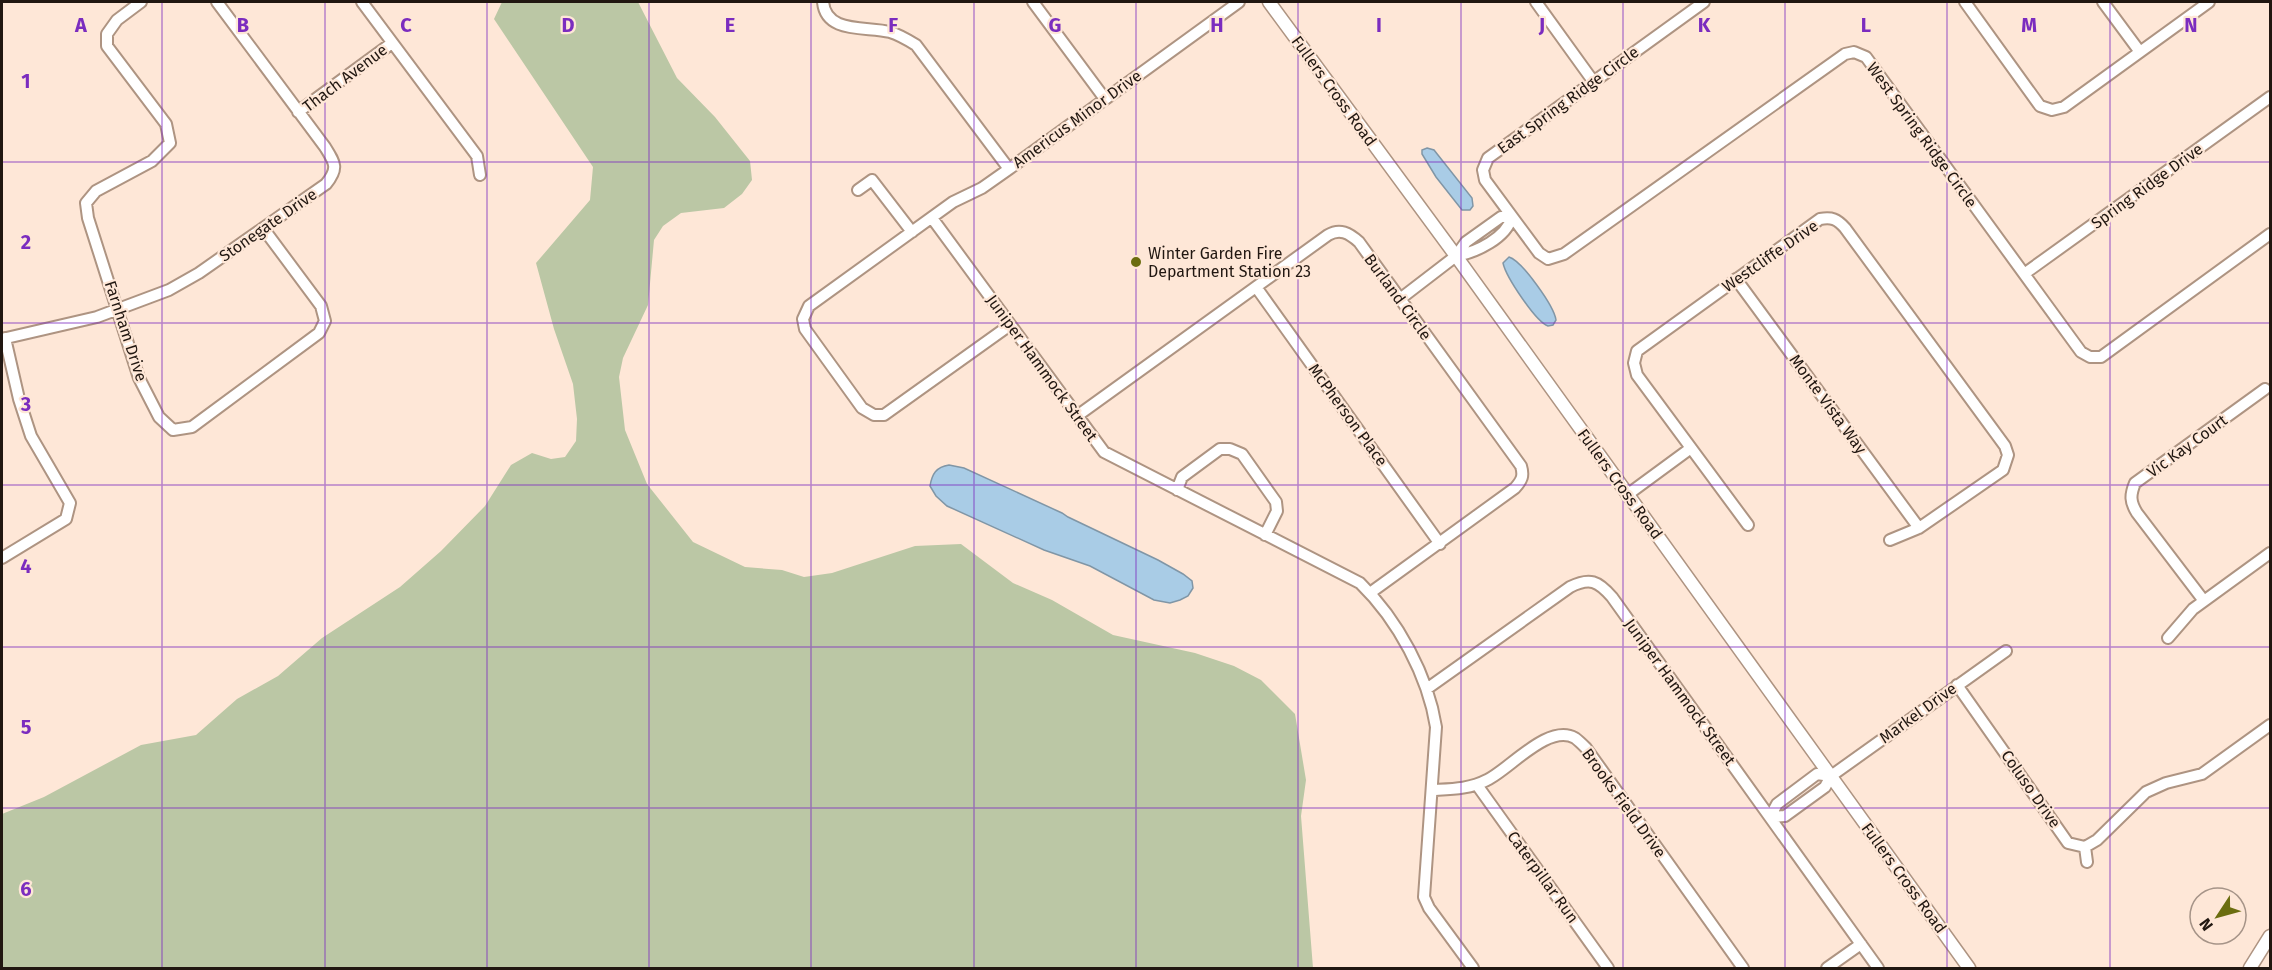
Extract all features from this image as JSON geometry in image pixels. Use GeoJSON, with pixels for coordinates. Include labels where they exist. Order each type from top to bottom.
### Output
{"type":"FeatureCollection","features":[{"type":"Feature","properties":{"kind":"street","name":"Farnham Drive"},"geometry":{"type":"LineString","coordinates":[[141,2],[117,20],[106,34],[107,46],[166,124],[170,143],[152,161],[96,191],[86,203],[88,218],[140,378],[159,417],[173,430],[192,427],[319,333],[325,321],[321,306],[263,228]]}},
{"type":"Feature","properties":{"kind":"street","name":"Stonegate Drive"},"geometry":{"type":"LineString","coordinates":[[3,339],[98,317],[169,290],[199,273],[326,184],[334,174],[334,162],[217,2]]}},
{"type":"Feature","properties":{"kind":"street"},"geometry":{"type":"LineString","coordinates":[[362,2],[477,156],[480,175]]}},
{"type":"Feature","properties":{"kind":"street"},"geometry":{"type":"LineString","coordinates":[[823,2],[824,10],[832,22],[889,32],[905,37],[916,45],[1009,169]]}},
{"type":"Feature","properties":{"kind":"street"},"geometry":{"type":"LineString","coordinates":[[1033,2],[1105,99]]}},
{"type":"Feature","properties":{"kind":"street","name":"Americus Minor Drive"},"geometry":{"type":"LineString","coordinates":[[1010,324],[884,414],[874,416],[862,408],[805,328],[802,319],[809,306],[953,202],[982,188],[1009,169],[1239,2]]}},
{"type":"Feature","properties":{"kind":"street","name":"Fullers Cross Road"},"geometry":{"type":"LineString","coordinates":[[1269,2],[1456,256],[1969,969]]}},
{"type":"Feature","properties":{"kind":"street"},"geometry":{"type":"LineString","coordinates":[[1536,2],[1593,81]]}},
{"type":"Feature","properties":{"kind":"street","name":"East Spring Ridge Circle"},"geometry":{"type":"LineString","coordinates":[[1512,217],[1485,180],[1483,170],[1488,158],[1704,2]]}},
{"type":"Feature","properties":{"kind":"street"},"geometry":{"type":"LineString","coordinates":[[1965,2],[2040,106],[2052,110],[2064,107],[2209,2]]}},
{"type":"Feature","properties":{"kind":"street"},"geometry":{"type":"LineString","coordinates":[[2103,2],[2140,52]]}},
{"type":"Feature","properties":{"kind":"street","name":"Thach Avenue"},"geometry":{"type":"LineString","coordinates":[[298,112],[392,42]]}},
{"type":"Feature","properties":{"kind":"street","name":"West Spring Ridge Circle"},"geometry":{"type":"LineString","coordinates":[[1512,217],[1539,253],[1548,259],[1564,254],[1845,54],[1854,52],[1866,57],[2081,351],[2090,357],[2101,357],[2271,234]]}},
{"type":"Feature","properties":{"kind":"street","name":"Spring Ridge Drive"},"geometry":{"type":"LineString","coordinates":[[2024,274],[2271,97]]}},
{"type":"Feature","properties":{"kind":"street"},"geometry":{"type":"LineString","coordinates":[[858,190],[872,180],[912,232]]}},
{"type":"Feature","properties":{"kind":"street"},"geometry":{"type":"LineString","coordinates":[[1400,299],[1456,256],[1474,253],[1509,228],[1512,217]]}},
{"type":"Feature","properties":{"kind":"street","name":"Westcliffe Drive"},"geometry":{"type":"LineString","coordinates":[[1748,525],[1637,375],[1635,357],[1637,351],[1736,279],[1820,219],[1830,217],[1838,220],[1845,228],[2005,446],[2008,455],[2003,470],[1919,528],[1890,540]]}},
{"type":"Feature","properties":{"kind":"street","name":"Juniper Hammock Street"},"geometry":{"type":"LineString","coordinates":[[932,218],[1104,452],[1360,583],[1370,593],[1399,634],[1428,688],[1437,727],[1424,897],[1429,908],[1473,969]]}},
{"type":"Feature","properties":{"kind":"street","name":"Burland Circle"},"geometry":{"type":"LineString","coordinates":[[1077,416],[1328,235],[1334,231],[1350,234],[1359,242],[1521,466],[1523,473],[1522,480],[1515,488],[1370,593]]}},
{"type":"Feature","properties":{"kind":"street","name":"Monte Vista Way"},"geometry":{"type":"LineString","coordinates":[[1736,279],[1919,528]]}},
{"type":"Feature","properties":{"kind":"street","name":"McPherson Place"},"geometry":{"type":"LineString","coordinates":[[1256,287],[1440,544]]}},
{"type":"Feature","properties":{"kind":"street"},"geometry":{"type":"LineString","coordinates":[[2,558],[66,519],[70,503],[32,436],[19,399],[3,339]]}},
{"type":"Feature","properties":{"kind":"street","name":"Vic Kay Court"},"geometry":{"type":"LineString","coordinates":[[2204,601],[2137,513],[2132,505],[2131,494],[2135,483],[2265,389]]}},
{"type":"Feature","properties":{"kind":"street"},"geometry":{"type":"LineString","coordinates":[[1627,495],[1691,448]]}},
{"type":"Feature","properties":{"kind":"street"},"geometry":{"type":"LineString","coordinates":[[1177,490],[1182,477],[1220,449],[1230,449],[1242,454],[1276,502],[1277,511],[1265,535]]}},
{"type":"Feature","properties":{"kind":"street"},"geometry":{"type":"LineString","coordinates":[[2168,638],[2193,609],[2271,553]]}},
{"type":"Feature","properties":{"kind":"street","name":"Juniper Hammock Street"},"geometry":{"type":"LineString","coordinates":[[1428,688],[1570,587],[1582,581],[1595,582],[1612,597],[1878,969]]}},
{"type":"Feature","properties":{"kind":"street","name":"Markel Drive"},"geometry":{"type":"LineString","coordinates":[[1831,776],[2006,651]]}},
{"type":"Feature","properties":{"kind":"street","name":"Coluso Drive"},"geometry":{"type":"LineString","coordinates":[[1957,685],[2068,843],[2085,847]]}},
{"type":"Feature","properties":{"kind":"street"},"geometry":{"type":"LineString","coordinates":[[2087,862],[2085,847],[2097,840],[2146,792],[2166,783],[2202,774],[2271,725]]}},
{"type":"Feature","properties":{"kind":"street","name":"Brooks Field Drive"},"geometry":{"type":"LineString","coordinates":[[1433,790],[1460,789],[1477,785],[1489,780],[1541,742],[1553,736],[1564,735],[1575,738],[1586,748],[1743,969]]}},
{"type":"Feature","properties":{"kind":"street"},"geometry":{"type":"LineString","coordinates":[[1770,818],[1777,804],[1817,774],[1831,776]]}},
{"type":"Feature","properties":{"kind":"street","name":"Caterpillar Run"},"geometry":{"type":"LineString","coordinates":[[1477,785],[1608,969]]}},
{"type":"Feature","properties":{"kind":"street"},"geometry":{"type":"LineString","coordinates":[[2250,969],[2271,936]]}},
{"type":"Feature","properties":{"kind":"street"},"geometry":{"type":"LineString","coordinates":[[1827,969],[1861,944]]}},
{"type":"Feature","properties":{"kind":"green space"},"geometry":{"type":"Polygon","coordinates":[[[502,2],[638,2],[677,78],[715,117],[750,161],[752,180],[742,194],[724,208],[681,213],[663,226],[654,240],[648,305],[623,358],[619,377],[625,430],[647,484],[693,542],[745,567],[782,570],[804,577],[832,573],[915,546],[961,544],[1013,583],[1052,600],[1113,635],[1195,653],[1234,666],[1261,680],[1295,714],[1306,780],[1301,816],[1313,968],[2,968],[2,814],[44,797],[141,745],[196,735],[237,699],[278,676],[322,638],[400,587],[441,551],[485,506],[511,465],[532,453],[551,459],[565,457],[576,441],[577,419],[573,384],[554,329],[536,263],[590,200],[593,167],[494,19],[502,2]]]}},
{"type":"Feature","properties":{"kind":"water"},"geometry":{"type":"Polygon","coordinates":[[[1427,148],[1434,150],[1472,198],[1473,206],[1470,210],[1462,210],[1436,177],[1422,154],[1422,150],[1427,148]]]}},
{"type":"Feature","properties":{"kind":"water"},"geometry":{"type":"Polygon","coordinates":[[[1509,257],[1522,267],[1544,295],[1554,313],[1556,320],[1553,325],[1548,326],[1543,323],[1515,288],[1503,263],[1509,257]]]}},
{"type":"Feature","properties":{"kind":"water"},"geometry":{"type":"Polygon","coordinates":[[[949,465],[964,468],[1158,560],[1192,581],[1193,588],[1188,596],[1180,600],[1170,603],[1154,600],[1090,566],[1044,550],[947,506],[936,496],[930,486],[935,472],[949,465]]]}},
{"type":"Feature","properties":{"kind":"place","name":"Winter Garden Fire Department Station 23"},"geometry":{"type":"Point","coordinates":[1136,262]}}]}
